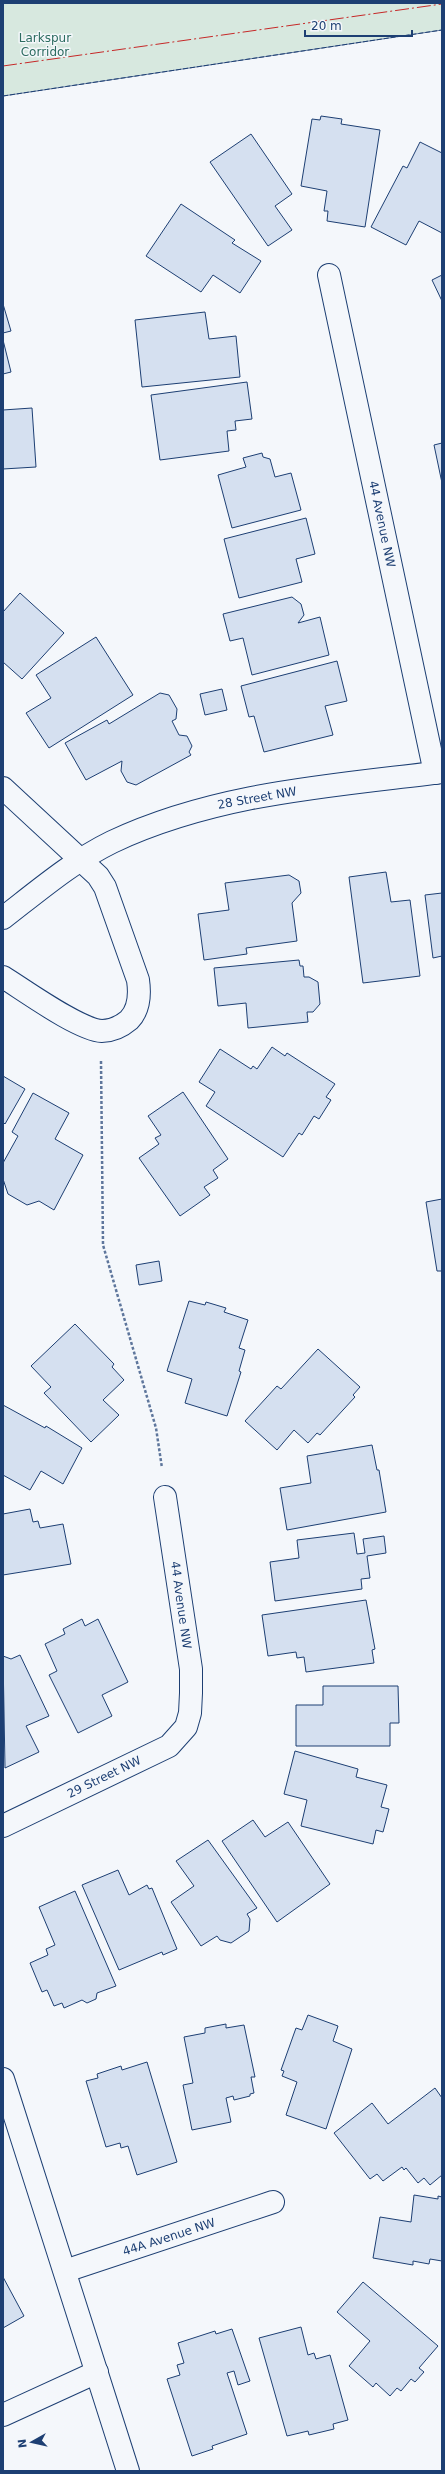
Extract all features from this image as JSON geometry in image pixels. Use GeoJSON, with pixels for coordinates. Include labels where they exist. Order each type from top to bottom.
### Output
{"type":"FeatureCollection","features":[{"type":"Feature","properties":{"kind":"street","name":"44 Avenue NW"},"geometry":{"type":"LineString","coordinates":[[329,275],[438,772]]}},
{"type":"Feature","properties":{"kind":"street","name":"28 Street NW"},"geometry":{"type":"LineString","coordinates":[[3,918],[53,878],[111,843],[140,830],[223,803],[269,794],[438,772]]}},
{"type":"Feature","properties":{"kind":"street"},"geometry":{"type":"LineString","coordinates":[[3,788],[83,860],[98,876],[105,887],[138,980],[140,992],[132,1016],[124,1024],[111,1030],[100,1031],[81,1025],[3,977]]}},
{"type":"Feature","properties":{"kind":"street","name":"44 Avenue NW"},"geometry":{"type":"LineString","coordinates":[[165,1497],[191,1669],[190,1713]]}},
{"type":"Feature","properties":{"kind":"street","name":"29 Street NW"},"geometry":{"type":"LineString","coordinates":[[3,1826],[169,1746],[180,1736],[190,1713]]}},
{"type":"Feature","properties":{"kind":"street"},"geometry":{"type":"LineString","coordinates":[[3,2079],[128,2471]]}},
{"type":"Feature","properties":{"kind":"street","name":"44A Avenue NW"},"geometry":{"type":"LineString","coordinates":[[65,2271],[274,2202]]}},
{"type":"Feature","properties":{"kind":"street"},"geometry":{"type":"LineString","coordinates":[[3,2415],[97,2372]]}},
{"type":"Feature","properties":{"kind":"path"},"geometry":{"type":"LineString","coordinates":[[100,1031],[103,1246],[156,1428],[165,1497]]}},
{"type":"Feature","properties":{"kind":"green space","name":"Larkspur Corridor"},"geometry":{"type":"Polygon","coordinates":[[[3,3],[442,3],[442,30],[3,96],[3,3]]]}},
{"type":"Feature","properties":{"kind":"building"},"geometry":{"type":"Polygon","coordinates":[[[321,116],[342,119],[341,124],[380,130],[365,227],[327,221],[328,211],[324,211],[327,191],[301,186],[312,119],[320,120],[321,116]]]}},
{"type":"Feature","properties":{"kind":"building"},"geometry":{"type":"Polygon","coordinates":[[[251,134],[292,194],[275,206],[292,230],[268,246],[210,162],[251,134]]]}},
{"type":"Feature","properties":{"kind":"building"},"geometry":{"type":"Polygon","coordinates":[[[420,142],[442,153],[442,233],[419,221],[406,245],[371,227],[403,166],[407,168],[420,142]]]}},
{"type":"Feature","properties":{"kind":"building"},"geometry":{"type":"Polygon","coordinates":[[[181,204],[235,240],[232,243],[261,261],[240,293],[213,275],[201,292],[146,256],[181,204]]]}},
{"type":"Feature","properties":{"kind":"building"},"geometry":{"type":"Polygon","coordinates":[[[442,275],[442,301],[432,280],[442,275]]]}},
{"type":"Feature","properties":{"kind":"building"},"geometry":{"type":"Polygon","coordinates":[[[3,304],[11,331],[3,333],[3,304]]]}},
{"type":"Feature","properties":{"kind":"building"},"geometry":{"type":"Polygon","coordinates":[[[205,312],[209,339],[236,336],[240,377],[142,387],[135,320],[205,312]]]}},
{"type":"Feature","properties":{"kind":"building"},"geometry":{"type":"Polygon","coordinates":[[[3,340],[11,372],[3,374],[3,340]]]}},
{"type":"Feature","properties":{"kind":"building"},"geometry":{"type":"Polygon","coordinates":[[[247,382],[252,419],[235,421],[236,430],[227,431],[229,451],[160,460],[151,395],[247,382]]]}},
{"type":"Feature","properties":{"kind":"building"},"geometry":{"type":"Polygon","coordinates":[[[32,408],[36,467],[3,469],[3,410],[32,408]]]}},
{"type":"Feature","properties":{"kind":"building"},"geometry":{"type":"Polygon","coordinates":[[[442,443],[442,483],[434,445],[442,443]]]}},
{"type":"Feature","properties":{"kind":"building"},"geometry":{"type":"Polygon","coordinates":[[[262,453],[263,457],[270,459],[275,477],[291,473],[301,510],[232,528],[218,475],[246,467],[243,458],[262,453]]]}},
{"type":"Feature","properties":{"kind":"building"},"geometry":{"type":"Polygon","coordinates":[[[306,518],[315,554],[296,559],[302,582],[239,598],[224,539],[306,518]]]}},
{"type":"Feature","properties":{"kind":"building"},"geometry":{"type":"Polygon","coordinates":[[[20,593],[64,633],[22,679],[3,662],[3,612],[20,593]]]}},
{"type":"Feature","properties":{"kind":"building"},"geometry":{"type":"Polygon","coordinates":[[[292,597],[301,604],[304,615],[298,623],[320,617],[329,655],[252,675],[243,638],[230,641],[223,614],[292,597]]]}},
{"type":"Feature","properties":{"kind":"building"},"geometry":{"type":"Polygon","coordinates":[[[96,637],[133,695],[49,748],[26,713],[51,698],[36,675],[96,637]]]}},
{"type":"Feature","properties":{"kind":"building"},"geometry":{"type":"Polygon","coordinates":[[[337,661],[347,701],[325,706],[333,735],[264,752],[254,716],[249,717],[241,686],[337,661]]]}},
{"type":"Feature","properties":{"kind":"building"},"geometry":{"type":"Polygon","coordinates":[[[222,689],[227,710],[205,715],[200,694],[222,689]]]}},
{"type":"Feature","properties":{"kind":"building"},"geometry":{"type":"Polygon","coordinates":[[[160,693],[169,695],[177,709],[176,719],[172,721],[179,735],[187,736],[192,746],[189,752],[191,755],[136,785],[127,782],[121,771],[122,761],[86,780],[65,743],[107,720],[109,724],[160,693]]]}},
{"type":"Feature","properties":{"kind":"building"},"geometry":{"type":"Polygon","coordinates":[[[386,872],[391,902],[410,900],[420,976],[363,983],[349,877],[386,872]]]}},
{"type":"Feature","properties":{"kind":"building"},"geometry":{"type":"Polygon","coordinates":[[[289,875],[299,881],[301,893],[292,903],[297,941],[246,948],[247,954],[204,960],[198,914],[229,910],[225,883],[289,875]]]}},
{"type":"Feature","properties":{"kind":"building"},"geometry":{"type":"Polygon","coordinates":[[[442,893],[442,956],[433,958],[425,895],[442,893]]]}},
{"type":"Feature","properties":{"kind":"building"},"geometry":{"type":"Polygon","coordinates":[[[299,960],[300,966],[303,966],[304,977],[309,977],[318,982],[320,1004],[313,1012],[307,1012],[308,1022],[248,1028],[246,1003],[218,1006],[214,968],[299,960]]]}},
{"type":"Feature","properties":{"kind":"building"},"geometry":{"type":"Polygon","coordinates":[[[272,1047],[285,1056],[287,1053],[335,1084],[326,1097],[331,1100],[319,1119],[314,1116],[302,1135],[299,1133],[283,1157],[206,1106],[215,1092],[199,1082],[220,1049],[251,1069],[253,1066],[257,1069],[272,1047]]]}},
{"type":"Feature","properties":{"kind":"building"},"geometry":{"type":"Polygon","coordinates":[[[3,1076],[25,1089],[5,1124],[3,1122],[3,1076]]]}},
{"type":"Feature","properties":{"kind":"building"},"geometry":{"type":"Polygon","coordinates":[[[183,1092],[228,1159],[213,1170],[218,1178],[204,1187],[210,1195],[180,1216],[139,1158],[159,1144],[155,1138],[161,1135],[148,1116],[183,1092]]]}},
{"type":"Feature","properties":{"kind":"building"},"geometry":{"type":"Polygon","coordinates":[[[33,1093],[69,1113],[55,1139],[83,1155],[54,1210],[39,1201],[27,1205],[8,1194],[3,1179],[3,1163],[18,1136],[12,1132],[33,1093]]]}},
{"type":"Feature","properties":{"kind":"building"},"geometry":{"type":"Polygon","coordinates":[[[442,1199],[442,1271],[437,1271],[426,1202],[442,1199]]]}},
{"type":"Feature","properties":{"kind":"building"},"geometry":{"type":"Polygon","coordinates":[[[159,1261],[162,1281],[139,1285],[136,1265],[159,1261]]]}},
{"type":"Feature","properties":{"kind":"building"},"geometry":{"type":"Polygon","coordinates":[[[189,1301],[205,1305],[206,1302],[226,1308],[224,1312],[248,1320],[239,1348],[245,1350],[239,1371],[241,1372],[227,1416],[185,1403],[192,1379],[167,1371],[189,1301]]]}},
{"type":"Feature","properties":{"kind":"building"},"geometry":{"type":"Polygon","coordinates":[[[75,1324],[114,1364],[112,1367],[124,1380],[103,1400],[119,1415],[91,1442],[44,1393],[51,1387],[31,1366],[75,1324]]]}},
{"type":"Feature","properties":{"kind":"building"},"geometry":{"type":"Polygon","coordinates":[[[318,1349],[360,1387],[353,1395],[355,1397],[320,1435],[317,1433],[308,1443],[294,1430],[277,1450],[245,1421],[277,1386],[281,1389],[318,1349]]]}},
{"type":"Feature","properties":{"kind":"building"},"geometry":{"type":"Polygon","coordinates":[[[3,1405],[45,1428],[46,1426],[82,1448],[63,1484],[41,1471],[30,1490],[3,1475],[3,1405]]]}},
{"type":"Feature","properties":{"kind":"building"},"geometry":{"type":"Polygon","coordinates":[[[372,1445],[377,1470],[379,1470],[386,1512],[287,1530],[280,1488],[311,1483],[307,1456],[372,1445]]]}},
{"type":"Feature","properties":{"kind":"building"},"geometry":{"type":"Polygon","coordinates":[[[30,1509],[33,1522],[38,1521],[40,1528],[63,1524],[71,1564],[3,1575],[3,1514],[30,1509]]]}},
{"type":"Feature","properties":{"kind":"building"},"geometry":{"type":"Polygon","coordinates":[[[354,1533],[357,1554],[365,1553],[363,1539],[384,1536],[386,1553],[367,1556],[370,1578],[361,1579],[362,1589],[275,1601],[270,1562],[299,1558],[297,1540],[354,1533]]]}},
{"type":"Feature","properties":{"kind":"building"},"geometry":{"type":"Polygon","coordinates":[[[366,1600],[375,1649],[372,1650],[374,1663],[306,1672],[304,1657],[297,1658],[296,1652],[268,1656],[262,1615],[366,1600]]]}},
{"type":"Feature","properties":{"kind":"building"},"geometry":{"type":"Polygon","coordinates":[[[82,1619],[85,1626],[98,1619],[128,1682],[102,1695],[112,1716],[78,1733],[49,1675],[57,1671],[45,1644],[65,1634],[63,1629],[82,1619]]]}},
{"type":"Feature","properties":{"kind":"building"},"geometry":{"type":"Polygon","coordinates":[[[20,1655],[49,1716],[26,1726],[39,1752],[5,1768],[3,1656],[11,1659],[20,1655]]]}},
{"type":"Feature","properties":{"kind":"building"},"geometry":{"type":"Polygon","coordinates":[[[323,1686],[398,1686],[399,1723],[390,1723],[390,1746],[296,1746],[296,1705],[323,1705],[323,1686]]]}},
{"type":"Feature","properties":{"kind":"building"},"geometry":{"type":"Polygon","coordinates":[[[295,1751],[358,1769],[356,1777],[387,1785],[381,1807],[389,1809],[383,1832],[376,1830],[373,1844],[301,1826],[307,1800],[284,1794],[295,1751]]]}},
{"type":"Feature","properties":{"kind":"building"},"geometry":{"type":"Polygon","coordinates":[[[253,1820],[265,1837],[288,1822],[330,1884],[277,1922],[222,1841],[253,1820]]]}},
{"type":"Feature","properties":{"kind":"building"},"geometry":{"type":"Polygon","coordinates":[[[208,1840],[257,1908],[247,1914],[250,1919],[249,1931],[231,1943],[220,1940],[217,1936],[201,1946],[171,1902],[194,1886],[176,1861],[208,1840]]]}},
{"type":"Feature","properties":{"kind":"building"},"geometry":{"type":"Polygon","coordinates":[[[118,1870],[129,1895],[147,1885],[149,1889],[152,1888],[177,1949],[163,1955],[162,1952],[119,1970],[82,1885],[118,1870]]]}},
{"type":"Feature","properties":{"kind":"building"},"geometry":{"type":"Polygon","coordinates":[[[75,1891],[116,1986],[97,1993],[96,1999],[87,2003],[82,2000],[64,2008],[62,2003],[54,2006],[47,1990],[42,1992],[30,1963],[48,1955],[46,1949],[55,1945],[39,1907],[75,1891]]]}},
{"type":"Feature","properties":{"kind":"building"},"geometry":{"type":"Polygon","coordinates":[[[308,2015],[338,2026],[333,2041],[352,2049],[326,2129],[286,2115],[297,2082],[282,2076],[284,2071],[281,2070],[296,2028],[302,2030],[308,2015]]]}},
{"type":"Feature","properties":{"kind":"building"},"geometry":{"type":"Polygon","coordinates":[[[226,2024],[226,2028],[244,2025],[255,2077],[251,2077],[254,2093],[250,2094],[250,2096],[234,2100],[233,2096],[226,2098],[231,2122],[192,2130],[183,2085],[193,2083],[184,2037],[205,2033],[205,2028],[226,2024]]]}},
{"type":"Feature","properties":{"kind":"building"},"geometry":{"type":"Polygon","coordinates":[[[147,2062],[177,2162],[137,2175],[128,2146],[121,2148],[120,2143],[106,2147],[86,2081],[98,2078],[97,2074],[121,2066],[122,2070],[147,2062]]]}},
{"type":"Feature","properties":{"kind":"building"},"geometry":{"type":"Polygon","coordinates":[[[435,2088],[442,2098],[442,2175],[430,2185],[424,2178],[418,2183],[406,2168],[404,2170],[402,2167],[383,2181],[377,2174],[370,2179],[334,2133],[372,2103],[388,2124],[435,2088]]]}},
{"type":"Feature","properties":{"kind":"building"},"geometry":{"type":"Polygon","coordinates":[[[414,2195],[438,2199],[438,2196],[442,2197],[442,2261],[430,2259],[429,2264],[413,2261],[413,2265],[373,2258],[380,2217],[411,2222],[414,2195]]]}},
{"type":"Feature","properties":{"kind":"building"},"geometry":{"type":"Polygon","coordinates":[[[3,2277],[24,2316],[3,2328],[3,2277]]]}},
{"type":"Feature","properties":{"kind":"building"},"geometry":{"type":"Polygon","coordinates":[[[363,2282],[438,2346],[419,2368],[424,2372],[415,2382],[411,2379],[401,2391],[397,2388],[390,2396],[376,2383],[373,2387],[349,2366],[370,2341],[337,2312],[363,2282]]]}},
{"type":"Feature","properties":{"kind":"building"},"geometry":{"type":"Polygon","coordinates":[[[301,2327],[308,2355],[314,2353],[316,2359],[330,2355],[348,2420],[333,2424],[334,2429],[309,2435],[308,2431],[287,2436],[259,2338],[301,2327]]]}},
{"type":"Feature","properties":{"kind":"building"},"geometry":{"type":"Polygon","coordinates":[[[232,2329],[250,2381],[238,2385],[234,2371],[227,2373],[247,2434],[212,2446],[213,2449],[192,2456],[167,2379],[180,2375],[177,2365],[184,2363],[178,2343],[215,2331],[216,2334],[232,2329]]]}},
{"type":"Feature","properties":{"kind":"fence"},"geometry":{"type":"LineString","coordinates":[[3,96],[442,30]]}},
{"type":"Feature","properties":{"kind":"power"},"geometry":{"type":"LineString","coordinates":[[3,66],[442,4]]}}]}
